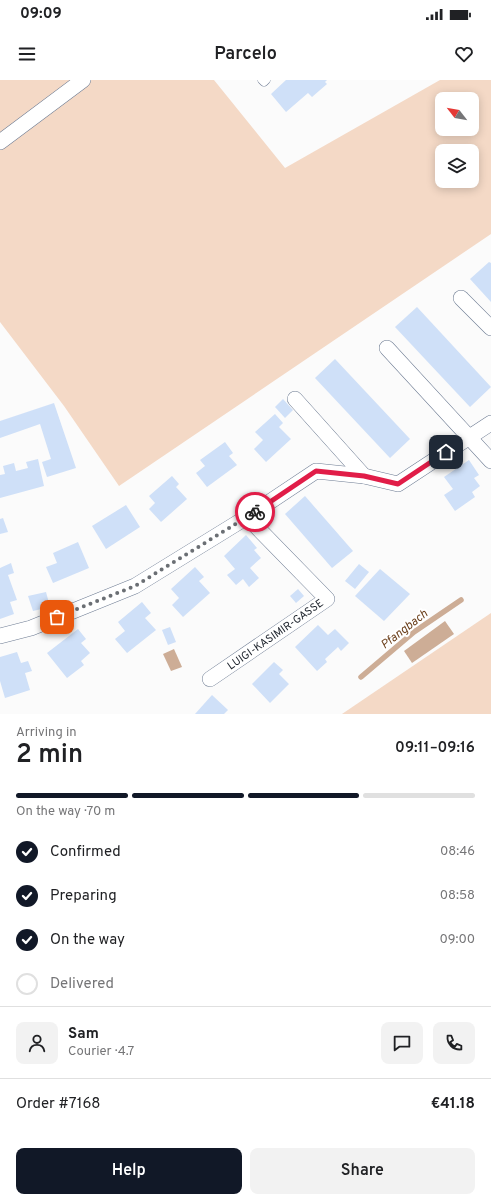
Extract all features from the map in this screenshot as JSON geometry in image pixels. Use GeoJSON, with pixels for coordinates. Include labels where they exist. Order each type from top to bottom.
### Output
{"type":"FeatureCollection","features":[{"type":"Feature","properties":{"kind":"street"},"geometry":{"type":"LineString","coordinates":[[0,142],[82,80]]}},
{"type":"Feature","properties":{"kind":"street"},"geometry":{"type":"LineString","coordinates":[[461,298],[491,328]]}},
{"type":"Feature","properties":{"kind":"street"},"geometry":{"type":"LineString","coordinates":[[387,348],[470,436],[491,461]]}},
{"type":"Feature","properties":{"kind":"street"},"geometry":{"type":"LineString","coordinates":[[295,399],[364,476]]}},
{"type":"Feature","properties":{"kind":"street"},"geometry":{"type":"LineString","coordinates":[[0,636],[31,628],[135,586],[247,517],[316,471],[364,476],[398,484],[470,436],[491,424]]}},
{"type":"Feature","properties":{"kind":"street","name":"LUIGI-KASIMIR-GASSE"},"geometry":{"type":"LineString","coordinates":[[210,678],[327,600],[247,517]]}},
{"type":"Feature","properties":{"kind":"lane"},"geometry":{"type":"LineString","coordinates":[[262,80],[264,82],[266,80]]}},
{"type":"Feature","properties":{"kind":"shaded area"},"geometry":{"type":"Polygon","coordinates":[[[0,80],[214,80],[285,168],[440,80],[491,80],[491,234],[119,486],[64,406],[0,322],[0,80]]]}},
{"type":"Feature","properties":{"kind":"shaded area"},"geometry":{"type":"Polygon","coordinates":[[[491,613],[491,714],[342,714],[491,613]]]}},
{"type":"Feature","properties":{"kind":"shaded area"},"geometry":{"type":"Polygon","coordinates":[[[445,621],[454,634],[412,663],[404,651],[445,621]]]}},
{"type":"Feature","properties":{"kind":"shaded area"},"geometry":{"type":"Polygon","coordinates":[[[174,649],[182,667],[171,671],[163,654],[174,649]]]}},
{"type":"Feature","properties":{"kind":"building"},"geometry":{"type":"Polygon","coordinates":[[[286,80],[327,80],[325,82],[327,84],[312,97],[308,93],[286,112],[271,94],[286,80]]]}},
{"type":"Feature","properties":{"kind":"building"},"geometry":{"type":"Polygon","coordinates":[[[489,262],[491,263],[491,302],[470,279],[489,262]]]}},
{"type":"Feature","properties":{"kind":"building"},"geometry":{"type":"Polygon","coordinates":[[[417,307],[491,387],[470,407],[395,327],[417,307]]]}},
{"type":"Feature","properties":{"kind":"building"},"geometry":{"type":"Polygon","coordinates":[[[335,359],[410,439],[390,458],[315,378],[335,359]]]}},
{"type":"Feature","properties":{"kind":"building"},"geometry":{"type":"Polygon","coordinates":[[[283,399],[293,410],[285,418],[275,407],[283,399]]]}},
{"type":"Feature","properties":{"kind":"building"},"geometry":{"type":"Polygon","coordinates":[[[54,403],[76,468],[47,477],[42,462],[51,459],[40,424],[0,438],[0,421],[54,403]]]}},
{"type":"Feature","properties":{"kind":"building"},"geometry":{"type":"Polygon","coordinates":[[[275,414],[283,423],[279,427],[291,439],[266,462],[254,449],[263,440],[255,432],[275,414]]]}},
{"type":"Feature","properties":{"kind":"building"},"geometry":{"type":"Polygon","coordinates":[[[225,442],[233,453],[229,456],[237,465],[207,487],[196,473],[205,466],[200,460],[225,442]]]}},
{"type":"Feature","properties":{"kind":"building"},"geometry":{"type":"Polygon","coordinates":[[[38,459],[44,486],[0,498],[0,475],[5,474],[3,466],[14,463],[16,471],[28,468],[26,462],[38,459]]]}},
{"type":"Feature","properties":{"kind":"building"},"geometry":{"type":"Polygon","coordinates":[[[469,460],[479,475],[474,478],[480,486],[472,492],[475,497],[455,511],[444,495],[453,489],[444,477],[469,460]]]}},
{"type":"Feature","properties":{"kind":"building"},"geometry":{"type":"Polygon","coordinates":[[[172,476],[179,484],[176,487],[187,499],[161,522],[149,509],[155,503],[149,496],[172,476]]]}},
{"type":"Feature","properties":{"kind":"building"},"geometry":{"type":"Polygon","coordinates":[[[305,496],[353,551],[332,568],[285,514],[305,496]]]}},
{"type":"Feature","properties":{"kind":"building"},"geometry":{"type":"Polygon","coordinates":[[[126,505],[140,527],[106,549],[92,526],[126,505]]]}},
{"type":"Feature","properties":{"kind":"building"},"geometry":{"type":"Polygon","coordinates":[[[3,518],[8,532],[0,534],[0,519],[3,518]]]}},
{"type":"Feature","properties":{"kind":"building"},"geometry":{"type":"Polygon","coordinates":[[[246,535],[257,548],[254,550],[261,558],[250,568],[259,578],[249,587],[243,579],[236,585],[227,575],[235,569],[224,556],[246,535]]]}},
{"type":"Feature","properties":{"kind":"building"},"geometry":{"type":"Polygon","coordinates":[[[78,542],[89,568],[53,583],[46,567],[57,563],[53,553],[78,542]]]}},
{"type":"Feature","properties":{"kind":"building"},"geometry":{"type":"Polygon","coordinates":[[[11,563],[14,573],[8,575],[17,600],[10,602],[14,614],[0,619],[0,568],[11,563]]]}},
{"type":"Feature","properties":{"kind":"building"},"geometry":{"type":"Polygon","coordinates":[[[359,564],[369,572],[355,589],[345,581],[359,564]]]}},
{"type":"Feature","properties":{"kind":"building"},"geometry":{"type":"Polygon","coordinates":[[[195,567],[204,577],[199,581],[210,593],[183,617],[172,605],[179,598],[171,589],[195,567]]]}},
{"type":"Feature","properties":{"kind":"building"},"geometry":{"type":"Polygon","coordinates":[[[380,569],[410,594],[384,621],[355,596],[380,569]]]}},
{"type":"Feature","properties":{"kind":"building"},"geometry":{"type":"Polygon","coordinates":[[[298,589],[304,596],[296,603],[290,596],[298,589]]]}},
{"type":"Feature","properties":{"kind":"building"},"geometry":{"type":"Polygon","coordinates":[[[46,592],[50,607],[33,611],[28,596],[46,592]]]}},
{"type":"Feature","properties":{"kind":"building"},"geometry":{"type":"Polygon","coordinates":[[[142,602],[151,613],[145,618],[156,630],[127,653],[115,639],[125,631],[118,622],[142,602]]]}},
{"type":"Feature","properties":{"kind":"building"},"geometry":{"type":"Polygon","coordinates":[[[318,625],[328,635],[335,629],[349,643],[341,651],[338,647],[325,659],[327,662],[317,671],[295,647],[318,625]]]}},
{"type":"Feature","properties":{"kind":"building"},"geometry":{"type":"Polygon","coordinates":[[[170,627],[176,642],[168,645],[162,630],[170,627]]]}},
{"type":"Feature","properties":{"kind":"building"},"geometry":{"type":"Polygon","coordinates":[[[78,629],[86,639],[81,643],[90,653],[81,661],[84,665],[67,678],[47,653],[78,629]]]}},
{"type":"Feature","properties":{"kind":"building"},"geometry":{"type":"Polygon","coordinates":[[[17,652],[21,663],[28,661],[32,671],[25,673],[30,690],[5,698],[0,681],[0,657],[17,652]]]}},
{"type":"Feature","properties":{"kind":"building"},"geometry":{"type":"Polygon","coordinates":[[[274,662],[283,670],[279,674],[289,684],[270,703],[252,684],[274,662]]]}},
{"type":"Feature","properties":{"kind":"building"},"geometry":{"type":"Polygon","coordinates":[[[212,695],[228,710],[224,714],[195,714],[212,695]]]}},
{"type":"Feature","properties":{"kind":"waterway","name":"Pfangbach"},"geometry":{"type":"LineString","coordinates":[[361,677],[414,632],[461,600]]}},
{"type":"Feature","properties":{"kind":"way so far"},"geometry":{"type":"LineString","coordinates":[[57,617],[135,586],[255,512]]}},
{"type":"Feature","properties":{"kind":"route"},"geometry":{"type":"LineString","coordinates":[[255,512],[316,471],[364,476],[398,484],[446,452]]}}]}
